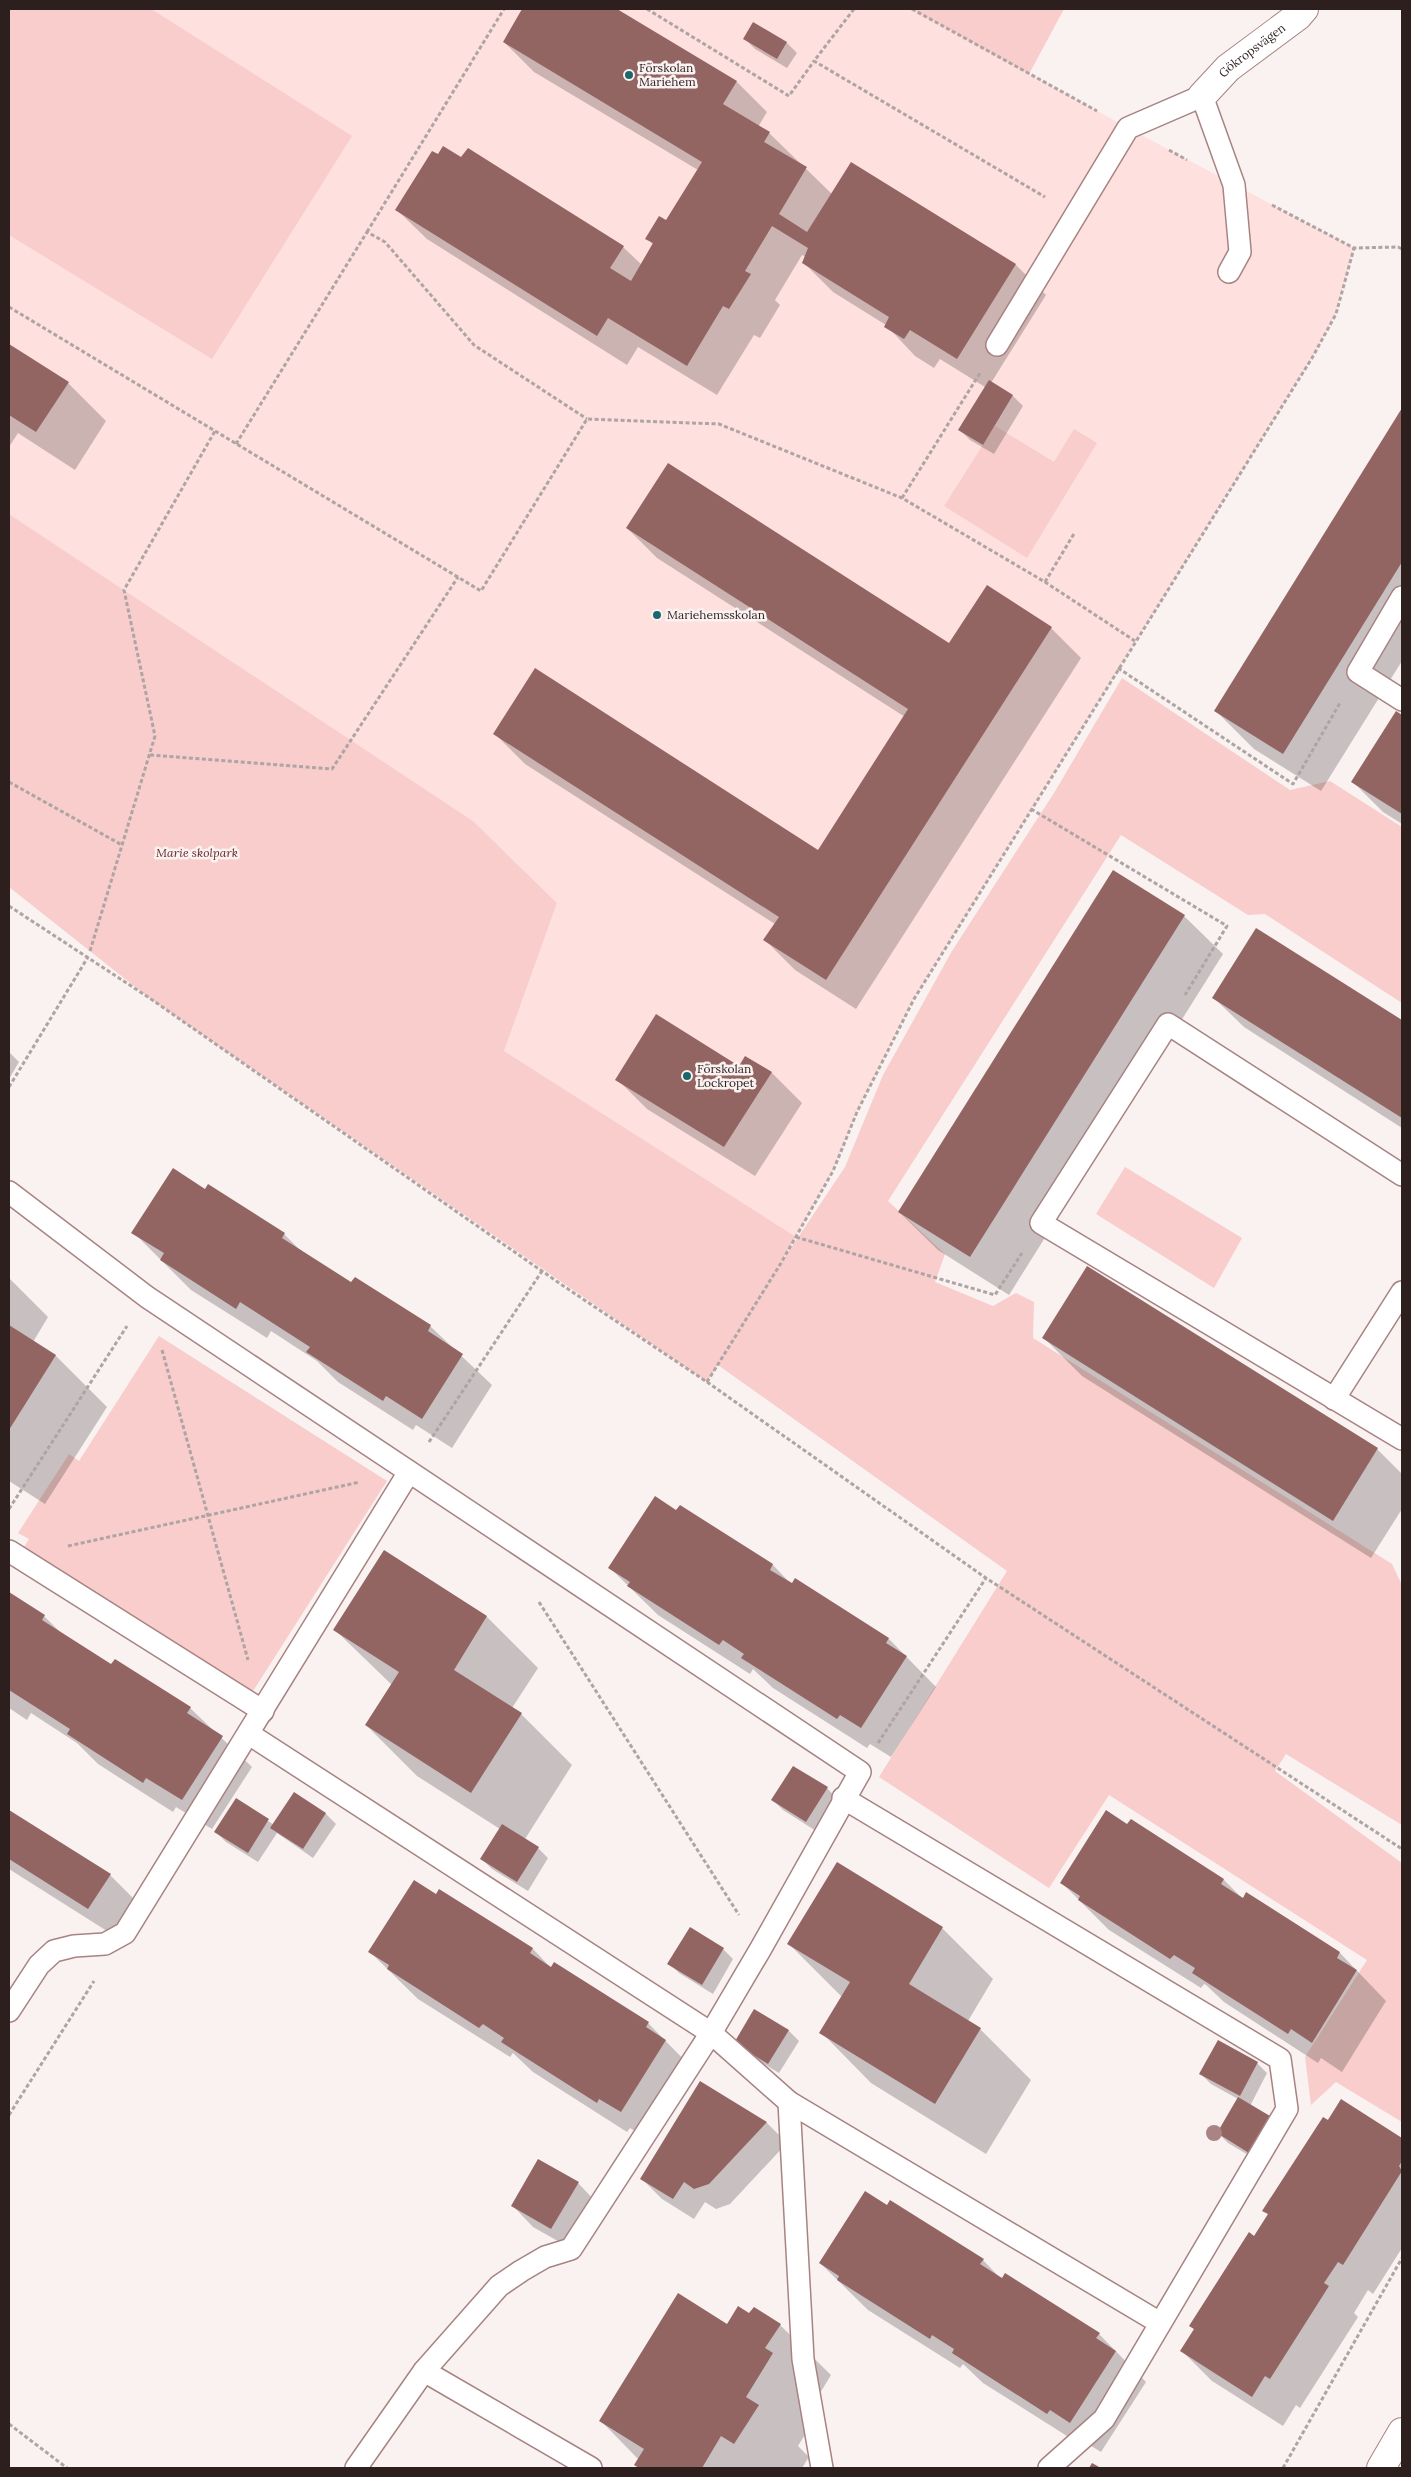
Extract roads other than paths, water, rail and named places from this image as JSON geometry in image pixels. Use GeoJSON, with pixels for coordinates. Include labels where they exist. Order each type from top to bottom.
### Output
{"type":"FeatureCollection","features":[{"type":"Feature","properties":{"kind":"street","name":"Gökropsvägen"},"geometry":{"type":"LineString","coordinates":[[1202,96],[1228,68],[1298,16],[1304,9]]}},
{"type":"Feature","properties":{"kind":"street"},"geometry":{"type":"LineString","coordinates":[[1381,2468],[1402,2432]]}},
{"type":"Feature","properties":{"kind":"lane"},"geometry":{"type":"LineString","coordinates":[[997,345],[1128,128],[1202,96],[1234,185],[1240,252],[1229,272]]}},
{"type":"Feature","properties":{"kind":"lane"},"geometry":{"type":"LineString","coordinates":[[1402,597],[1358,672],[1402,700]]}},
{"type":"Feature","properties":{"kind":"lane"},"geometry":{"type":"LineString","coordinates":[[1402,1175],[1168,1024],[1041,1223],[1402,1439]]}},
{"type":"Feature","properties":{"kind":"lane"},"geometry":{"type":"LineString","coordinates":[[9,1192],[147,1296],[860,1772],[843,1798],[760,1950],[710,2033],[571,2249],[545,2257],[521,2270],[499,2286],[443,2347],[424,2371],[356,2468]]}},
{"type":"Feature","properties":{"kind":"lane"},"geometry":{"type":"LineString","coordinates":[[1334,1399],[1402,1292]]}},
{"type":"Feature","properties":{"kind":"lane"},"geometry":{"type":"LineString","coordinates":[[9,2011],[39,1966],[54,1951],[74,1946],[105,1944],[125,1933],[263,1712],[409,1472]]}},
{"type":"Feature","properties":{"kind":"lane"},"geometry":{"type":"LineString","coordinates":[[13,1554],[263,1712]]}},
{"type":"Feature","properties":{"kind":"lane"},"geometry":{"type":"LineString","coordinates":[[249,1734],[710,2033],[788,2102],[1160,2323]]}},
{"type":"Feature","properties":{"kind":"lane"},"geometry":{"type":"LineString","coordinates":[[843,1798],[1280,2059],[1287,2109],[1104,2420],[1049,2468]]}},
{"type":"Feature","properties":{"kind":"lane"},"geometry":{"type":"LineString","coordinates":[[788,2102],[803,2359],[822,2468]]}},
{"type":"Feature","properties":{"kind":"lane"},"geometry":{"type":"LineString","coordinates":[[424,2371],[591,2468]]}},
{"type":"Feature","properties":{"kind":"place","name":"Förskolan Mariehem"},"geometry":{"type":"Point","coordinates":[629,75]}},
{"type":"Feature","properties":{"kind":"place","name":"Mariehemsskolan"},"geometry":{"type":"Point","coordinates":[657,615]}},
{"type":"Feature","properties":{"kind":"place","name":"Förskolan Lockropet"},"geometry":{"type":"Point","coordinates":[687,1076]}},
{"type":"Feature","properties":{"kind":"park label","name":"Marie skolpark"},"geometry":{"type":"Point","coordinates":[197,853]}}]}
